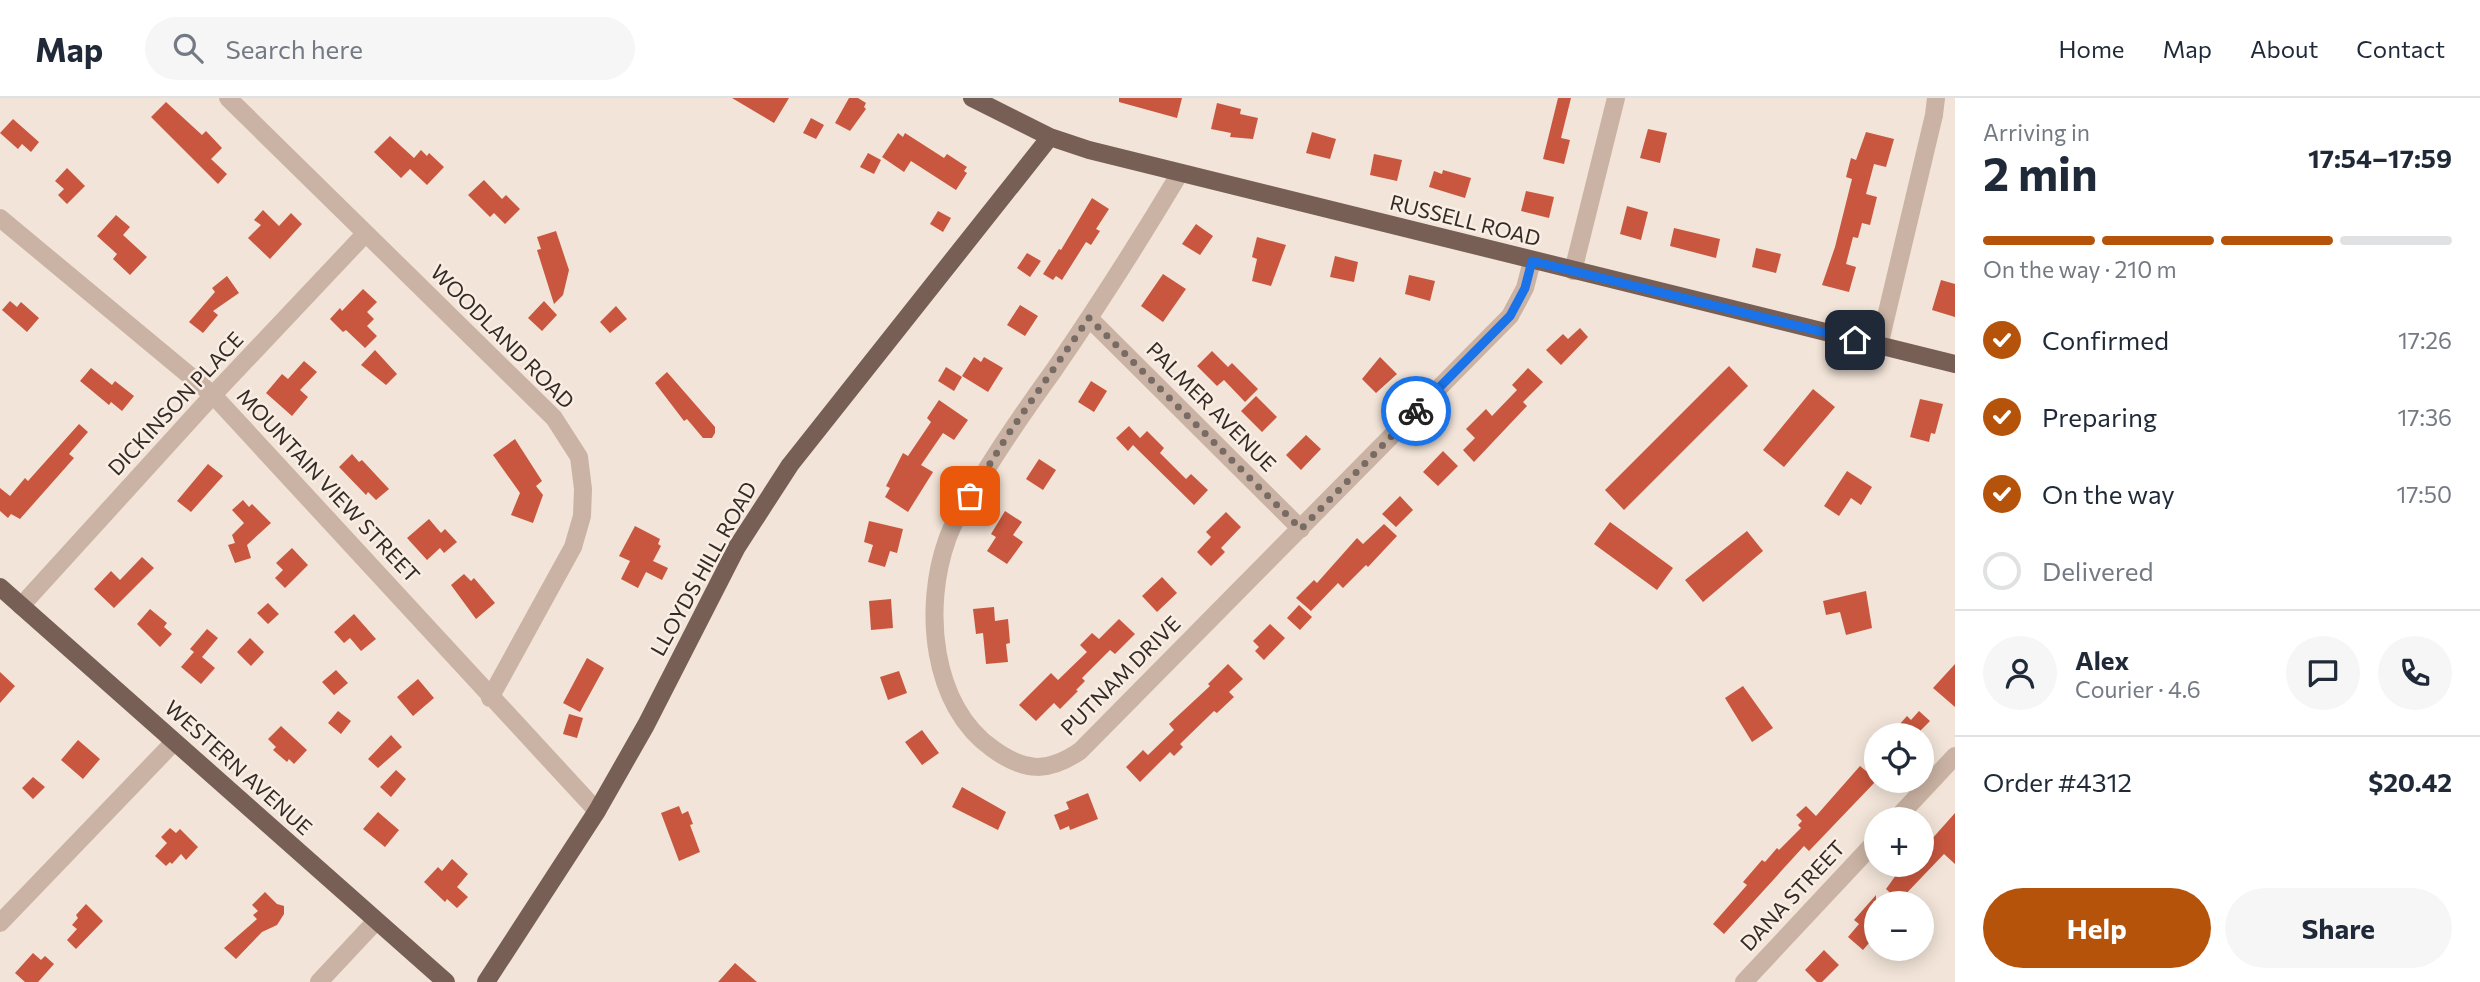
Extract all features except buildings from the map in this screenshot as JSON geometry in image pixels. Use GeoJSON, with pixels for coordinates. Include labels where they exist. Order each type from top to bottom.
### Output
{"type":"FeatureCollection","features":[{"type":"Feature","properties":{"kind":"main road","name":"RUSSELL ROAD"},"geometry":{"type":"LineString","coordinates":[[972,98],[1050,137],[1089,150],[1955,364]]}},
{"type":"Feature","properties":{"kind":"main road","name":"LLOYDS HILL ROAD"},"geometry":{"type":"LineString","coordinates":[[486,982],[597,811],[646,725],[737,547],[762,506],[790,465],[1050,137]]}},
{"type":"Feature","properties":{"kind":"main road","name":"WESTERN AVENUE"},"geometry":{"type":"LineString","coordinates":[[0,587],[446,982]]}},
{"type":"Feature","properties":{"kind":"street","name":"WOODLAND ROAD"},"geometry":{"type":"LineString","coordinates":[[228,98],[554,418],[579,457],[583,489],[582,516],[573,547],[490,698]]}},
{"type":"Feature","properties":{"kind":"street"},"geometry":{"type":"LineString","coordinates":[[1573,271],[1616,98]]}},
{"type":"Feature","properties":{"kind":"street"},"geometry":{"type":"LineString","coordinates":[[1879,346],[1936,98]]}},
{"type":"Feature","properties":{"kind":"street","name":"PUTNAM DRIVE"},"geometry":{"type":"LineString","coordinates":[[1180,173],[1089,318],[1003,443],[961,510],[944,548],[934,600],[936,642],[951,695],[958,713],[971,731],[996,751],[1019,763],[1042,767],[1063,762],[1097,733],[1510,316],[1525,288],[1532,261]]}},
{"type":"Feature","properties":{"kind":"street","name":"MOUNTAIN VIEW STREET"},"geometry":{"type":"LineString","coordinates":[[0,218],[213,396],[355,546],[490,698],[597,811]]}},
{"type":"Feature","properties":{"kind":"street","name":"DICKINSON PLACE"},"geometry":{"type":"LineString","coordinates":[[21,606],[365,234]]}},
{"type":"Feature","properties":{"kind":"street","name":"PALMER AVENUE"},"geometry":{"type":"LineString","coordinates":[[1089,318],[1301,529]]}},
{"type":"Feature","properties":{"kind":"street"},"geometry":{"type":"LineString","coordinates":[[0,923],[174,742]]}},
{"type":"Feature","properties":{"kind":"street"},"geometry":{"type":"LineString","coordinates":[[1907,807],[1955,756]]}},
{"type":"Feature","properties":{"kind":"street","name":"DANA STREET"},"geometry":{"type":"LineString","coordinates":[[1744,982],[1864,854]]}},
{"type":"Feature","properties":{"kind":"street"},"geometry":{"type":"LineString","coordinates":[[319,982],[376,921]]}},
{"type":"Feature","properties":{"kind":"way so far"},"geometry":{"type":"LineString","coordinates":[[970,496],[1009,433],[1089,318],[1301,529],[1416,411]]}},
{"type":"Feature","properties":{"kind":"route"},"geometry":{"type":"LineString","coordinates":[[1416,411],[1510,316],[1521,298],[1532,261],[1855,340]]}}]}
